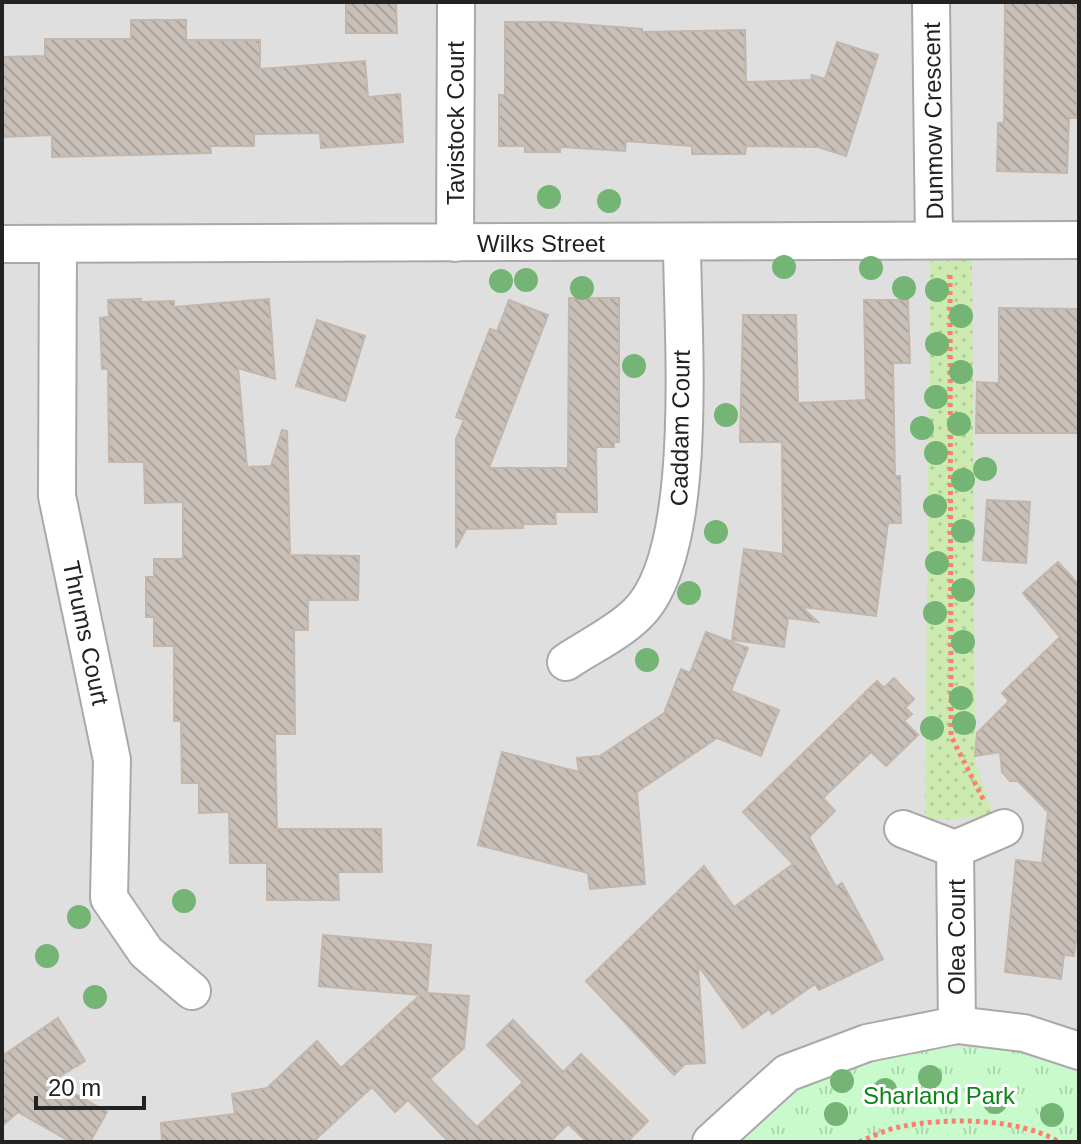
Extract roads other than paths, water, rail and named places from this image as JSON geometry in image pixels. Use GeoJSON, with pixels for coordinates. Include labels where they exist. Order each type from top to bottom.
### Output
{"type":"FeatureCollection","features":[{"type":"Feature","properties":{"kind":"street","name":"Tavistock Court"},"geometry":{"type":"LineString","coordinates":[[455,243],[456,2]]}},
{"type":"Feature","properties":{"kind":"street","name":"Dunmow Crescent"},"geometry":{"type":"LineString","coordinates":[[931,2],[942,251]]}},
{"type":"Feature","properties":{"kind":"street","name":"Wilks Street"},"geometry":{"type":"LineString","coordinates":[[2,244],[682,243],[942,251],[1079,240]]}},
{"type":"Feature","properties":{"kind":"street","name":"Caddam Court"},"geometry":{"type":"LineString","coordinates":[[566,662],[638,614],[660,575],[676,531],[682,473],[682,243]]}},
{"type":"Feature","properties":{"kind":"street","name":"Thrums Court"},"geometry":{"type":"LineString","coordinates":[[58,244],[57,496],[112,760],[109,898],[146,952],[192,991]]}},
{"type":"Feature","properties":{"kind":"street","name":"Olea Court"},"geometry":{"type":"LineString","coordinates":[[955,849],[996,820]]}},
{"type":"Feature","properties":{"kind":"street","name":"Olea Court"},"geometry":{"type":"LineString","coordinates":[[903,829],[955,849]]}},
{"type":"Feature","properties":{"kind":"street","name":"Olea Court"},"geometry":{"type":"LineString","coordinates":[[955,849],[957,1025]]}},
{"type":"Feature","properties":{"kind":"street"},"geometry":{"type":"LineString","coordinates":[[711,1142],[787,1073],[867,1043],[957,1025],[1024,1033],[1079,1051]]}},
{"type":"Feature","properties":{"kind":"park label","name":"Sharland Park"},"geometry":{"type":"Point","coordinates":[939,1095]}}]}
